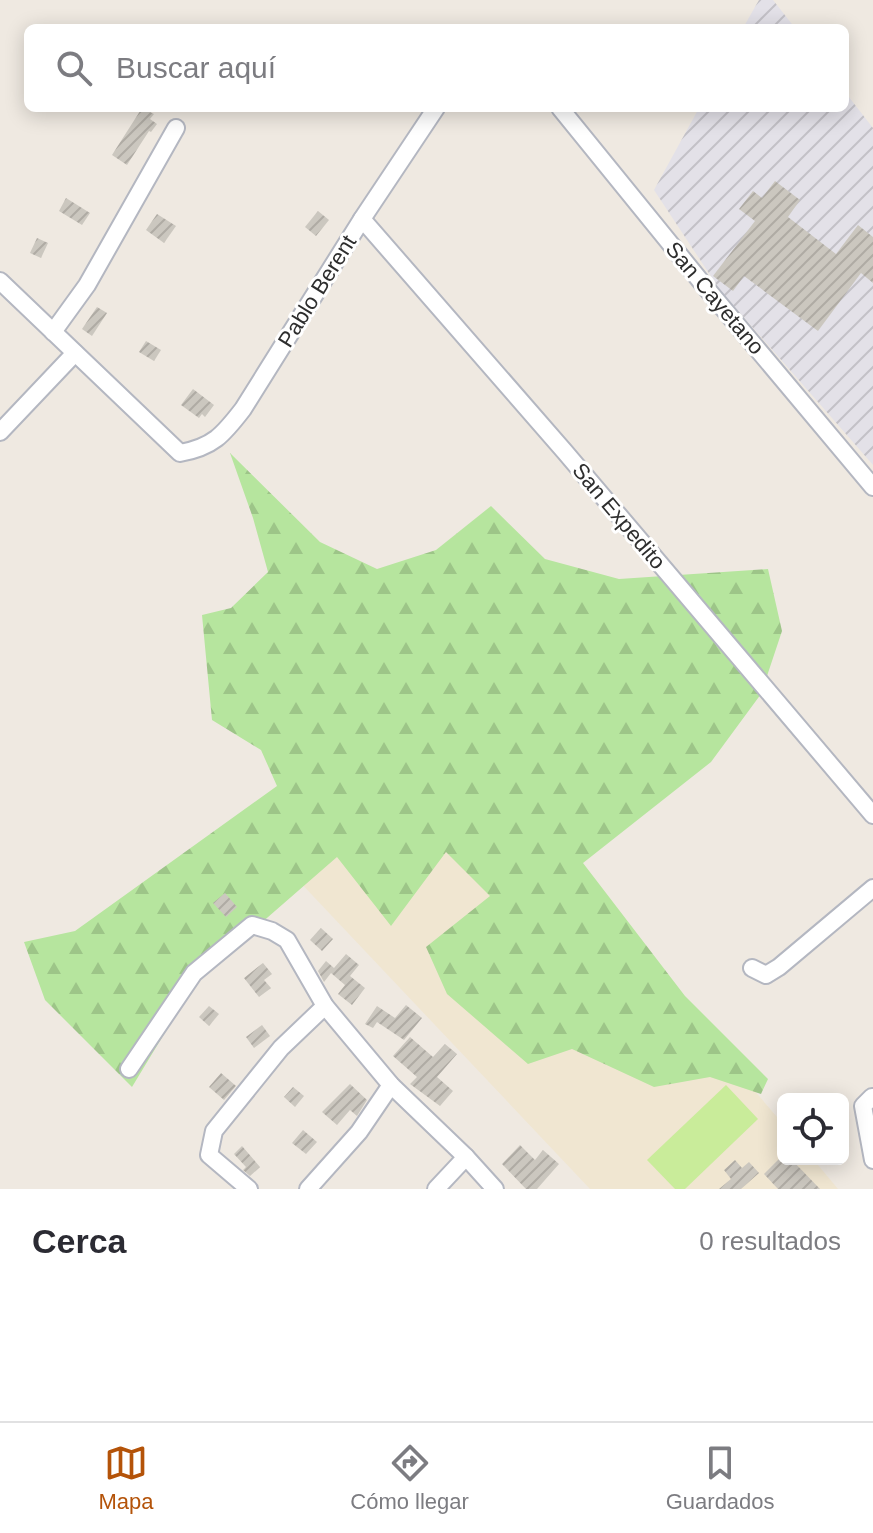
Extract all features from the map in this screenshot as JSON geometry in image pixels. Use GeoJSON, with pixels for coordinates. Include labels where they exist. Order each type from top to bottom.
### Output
{"type":"FeatureCollection","features":[{"type":"Feature","properties":{"kind":"street","name":"Pablo Berent"},"geometry":{"type":"LineString","coordinates":[[75,353],[180,453],[203,449],[225,433],[243,409],[433,112]]}},
{"type":"Feature","properties":{"kind":"street","name":"San Cayetano"},"geometry":{"type":"LineString","coordinates":[[563,112],[873,487]]}},
{"type":"Feature","properties":{"kind":"street"},"geometry":{"type":"LineString","coordinates":[[53,332],[87,285],[176,128]]}},
{"type":"Feature","properties":{"kind":"street","name":"San Expedito"},"geometry":{"type":"LineString","coordinates":[[362,219],[565,452],[873,815]]}},
{"type":"Feature","properties":{"kind":"street"},"geometry":{"type":"LineString","coordinates":[[0,281],[75,353],[0,432]]}},
{"type":"Feature","properties":{"kind":"street"},"geometry":{"type":"LineString","coordinates":[[752,968],[766,975],[779,967],[873,888]]}},
{"type":"Feature","properties":{"kind":"street"},"geometry":{"type":"LineString","coordinates":[[129,1069],[194,973],[252,925],[272,931],[287,940],[325,1006],[391,1085],[495,1189]]}},
{"type":"Feature","properties":{"kind":"street"},"geometry":{"type":"LineString","coordinates":[[249,1189],[209,1155],[214,1131],[281,1048],[325,1006]]}},
{"type":"Feature","properties":{"kind":"street"},"geometry":{"type":"LineString","coordinates":[[308,1189],[359,1132],[391,1085]]}},
{"type":"Feature","properties":{"kind":"street"},"geometry":{"type":"LineString","coordinates":[[872,1097],[863,1106],[873,1160]]}},
{"type":"Feature","properties":{"kind":"street"},"geometry":{"type":"LineString","coordinates":[[436,1189],[466,1157]]}},
{"type":"Feature","properties":{"kind":"shaded area"},"geometry":{"type":"Polygon","coordinates":[[[759,0],[773,0],[792,24],[745,24],[759,0]]]}},
{"type":"Feature","properties":{"kind":"shaded area"},"geometry":{"type":"Polygon","coordinates":[[[849,97],[873,128],[873,465],[720,290],[654,190],[697,112],[849,112],[849,97]]]}},
{"type":"Feature","properties":{"kind":"shaded area"},"geometry":{"type":"Polygon","coordinates":[[[457,742],[777,1117],[777,1165],[818,1165],[838,1189],[590,1189],[296,878],[457,742]]]}},
{"type":"Feature","properties":{"kind":"green space"},"geometry":{"type":"Polygon","coordinates":[[[230,453],[320,542],[377,569],[436,550],[491,506],[545,559],[619,579],[768,569],[782,631],[761,694],[711,762],[583,863],[685,996],[768,1079],[761,1094],[710,1077],[654,1087],[572,1049],[528,1064],[447,994],[426,947],[490,896],[446,852],[391,926],[337,857],[198,978],[132,1087],[45,1000],[24,942],[75,931],[277,786],[261,750],[212,720],[202,615],[231,608],[268,572],[230,453]]]}},
{"type":"Feature","properties":{"kind":"green space"},"geometry":{"type":"Polygon","coordinates":[[[726,1085],[758,1119],[685,1189],[675,1189],[647,1160],[726,1085]]]}},
{"type":"Feature","properties":{"kind":"building"},"geometry":{"type":"Polygon","coordinates":[[[139,112],[154,114],[150,119],[157,124],[127,165],[112,155],[139,112]]]}},
{"type":"Feature","properties":{"kind":"building"},"geometry":{"type":"Polygon","coordinates":[[[775,181],[800,200],[788,217],[836,254],[858,225],[873,237],[873,283],[861,273],[818,331],[744,276],[733,291],[713,276],[755,221],[739,209],[753,191],[762,198],[775,181]]]}},
{"type":"Feature","properties":{"kind":"building"},"geometry":{"type":"Polygon","coordinates":[[[66,198],[90,213],[82,225],[59,211],[66,198]]]}},
{"type":"Feature","properties":{"kind":"building"},"geometry":{"type":"Polygon","coordinates":[[[318,211],[329,220],[316,236],[305,227],[318,211]]]}},
{"type":"Feature","properties":{"kind":"building"},"geometry":{"type":"Polygon","coordinates":[[[157,214],[176,226],[164,243],[146,230],[157,214]]]}},
{"type":"Feature","properties":{"kind":"building"},"geometry":{"type":"Polygon","coordinates":[[[37,238],[48,243],[41,258],[30,253],[37,238]]]}},
{"type":"Feature","properties":{"kind":"building"},"geometry":{"type":"Polygon","coordinates":[[[97,307],[107,313],[92,336],[82,329],[97,307]]]}},
{"type":"Feature","properties":{"kind":"building"},"geometry":{"type":"Polygon","coordinates":[[[146,341],[161,350],[154,361],[139,352],[146,341]]]}},
{"type":"Feature","properties":{"kind":"building"},"geometry":{"type":"Polygon","coordinates":[[[193,389],[214,405],[205,417],[202,414],[199,418],[181,405],[193,389]]]}},
{"type":"Feature","properties":{"kind":"building"},"geometry":{"type":"Polygon","coordinates":[[[225,893],[237,907],[226,917],[213,903],[225,893]]]}},
{"type":"Feature","properties":{"kind":"building"},"geometry":{"type":"Polygon","coordinates":[[[321,928],[333,939],[322,951],[310,940],[321,928]]]}},
{"type":"Feature","properties":{"kind":"building"},"geometry":{"type":"Polygon","coordinates":[[[346,954],[359,965],[350,976],[365,988],[352,1005],[338,994],[345,985],[331,973],[324,982],[318,971],[326,961],[334,968],[346,954]]]}},
{"type":"Feature","properties":{"kind":"building"},"geometry":{"type":"Polygon","coordinates":[[[263,963],[272,974],[264,980],[271,988],[259,997],[244,978],[263,963]]]}},
{"type":"Feature","properties":{"kind":"building"},"geometry":{"type":"Polygon","coordinates":[[[406,1005],[422,1018],[404,1040],[377,1022],[373,1028],[365,1024],[377,1006],[395,1018],[406,1005]]]}},
{"type":"Feature","properties":{"kind":"building"},"geometry":{"type":"Polygon","coordinates":[[[209,1006],[219,1014],[209,1026],[199,1017],[209,1006]]]}},
{"type":"Feature","properties":{"kind":"building"},"geometry":{"type":"Polygon","coordinates":[[[262,1025],[270,1036],[254,1048],[246,1037],[262,1025]]]}},
{"type":"Feature","properties":{"kind":"building"},"geometry":{"type":"Polygon","coordinates":[[[410,1037],[433,1057],[445,1044],[457,1054],[437,1077],[453,1091],[440,1106],[410,1084],[417,1077],[393,1056],[410,1037]]]}},
{"type":"Feature","properties":{"kind":"building"},"geometry":{"type":"Polygon","coordinates":[[[221,1073],[236,1086],[224,1100],[209,1087],[221,1073]]]}},
{"type":"Feature","properties":{"kind":"building"},"geometry":{"type":"Polygon","coordinates":[[[350,1084],[367,1100],[357,1116],[350,1110],[337,1125],[322,1112],[350,1084]]]}},
{"type":"Feature","properties":{"kind":"building"},"geometry":{"type":"Polygon","coordinates":[[[293,1087],[304,1096],[295,1107],[284,1097],[293,1087]]]}},
{"type":"Feature","properties":{"kind":"building"},"geometry":{"type":"Polygon","coordinates":[[[303,1130],[317,1142],[306,1154],[292,1143],[303,1130]]]}},
{"type":"Feature","properties":{"kind":"building"},"geometry":{"type":"Polygon","coordinates":[[[520,1145],[535,1160],[543,1150],[559,1164],[537,1189],[526,1189],[502,1164],[520,1145]]]}},
{"type":"Feature","properties":{"kind":"building"},"geometry":{"type":"Polygon","coordinates":[[[242,1146],[260,1167],[250,1176],[234,1154],[242,1146]]]}},
{"type":"Feature","properties":{"kind":"building"},"geometry":{"type":"Polygon","coordinates":[[[735,1160],[742,1168],[749,1162],[759,1173],[741,1189],[719,1189],[731,1179],[724,1170],[735,1160]]]}},
{"type":"Feature","properties":{"kind":"building"},"geometry":{"type":"Polygon","coordinates":[[[777,1161],[777,1165],[797,1165],[820,1189],[778,1189],[764,1174],[777,1161]]]}}]}
